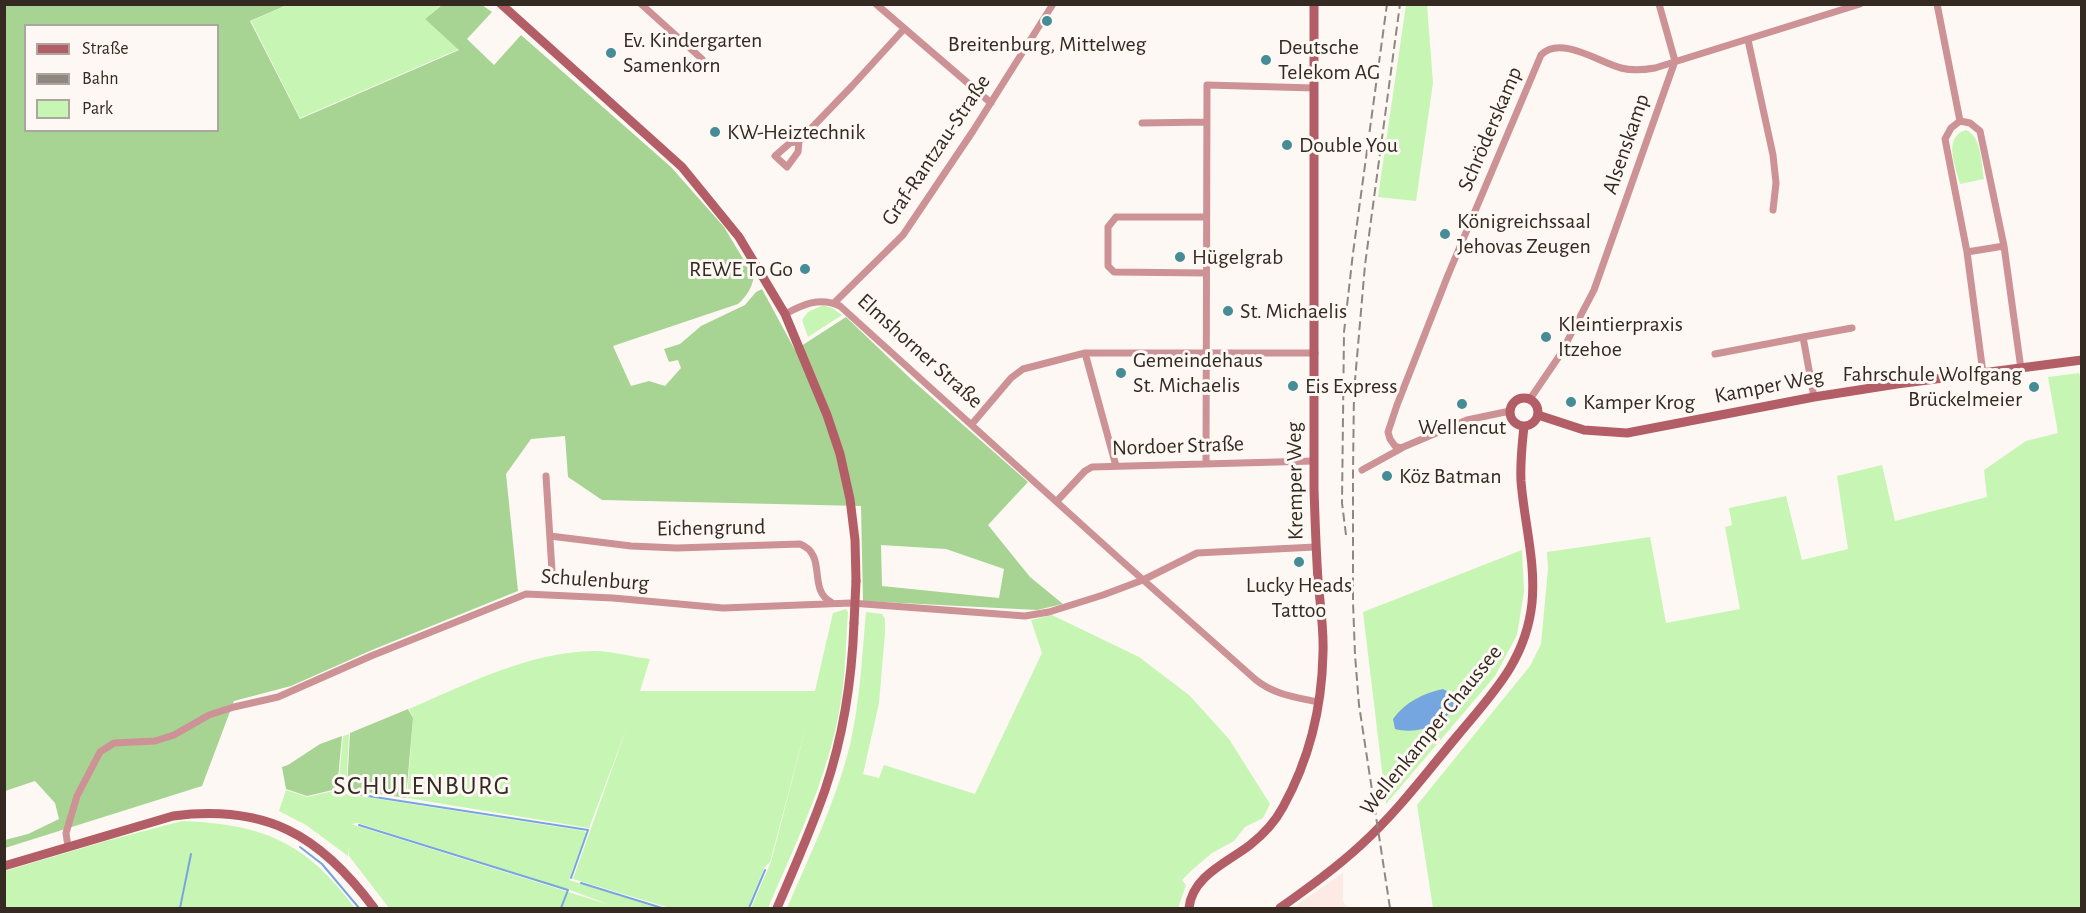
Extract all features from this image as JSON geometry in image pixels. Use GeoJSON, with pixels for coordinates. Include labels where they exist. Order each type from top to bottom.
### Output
{"type":"FeatureCollection","features":[{"type":"Feature","properties":{"kind":"main road"},"geometry":{"type":"LineString","coordinates":[[501,4],[682,167],[739,237],[785,314],[827,415],[840,454],[850,499],[855,540],[856,581],[848,692],[839,739],[828,778],[808,836],[777,909]]}},
{"type":"Feature","properties":{"kind":"main road","name":"Kremper Weg"},"geometry":{"type":"LineString","coordinates":[[1189,909],[1191,897],[1204,879],[1257,839],[1282,810],[1310,747],[1318,702],[1323,644],[1315,547],[1314,4]]}},
{"type":"Feature","properties":{"kind":"main road","name":"Kamper Weg"},"geometry":{"type":"LineString","coordinates":[[1538,415],[1584,430],[1627,433],[1814,397],[2082,360]]}},
{"type":"Feature","properties":{"kind":"main road"},"geometry":{"type":"LineString","coordinates":[[1530,399],[1538,406],[1538,415],[1534,423],[1524,426],[1513,422],[1510,411],[1516,400],[1530,399]]}},
{"type":"Feature","properties":{"kind":"main road","name":"Wellenkamper Chaussee"},"geometry":{"type":"LineString","coordinates":[[1280,909],[1343,861],[1383,823],[1506,677],[1519,654],[1528,627],[1533,589],[1521,482],[1524,426]]}},
{"type":"Feature","properties":{"kind":"main road"},"geometry":{"type":"LineString","coordinates":[[4,866],[172,816],[195,813],[230,813],[264,820],[311,843],[344,870],[374,909]]}},
{"type":"Feature","properties":{"kind":"street"},"geometry":{"type":"LineString","coordinates":[[641,4],[702,59]]}},
{"type":"Feature","properties":{"kind":"street"},"geometry":{"type":"LineString","coordinates":[[876,4],[991,103]]}},
{"type":"Feature","properties":{"kind":"street","name":"Graf-Rantzau-Straße"},"geometry":{"type":"LineString","coordinates":[[834,303],[903,235],[991,103],[1053,4]]}},
{"type":"Feature","properties":{"kind":"street"},"geometry":{"type":"LineString","coordinates":[[1659,4],[1675,61],[1860,4]]}},
{"type":"Feature","properties":{"kind":"street"},"geometry":{"type":"LineString","coordinates":[[1936,4],[1960,121]]}},
{"type":"Feature","properties":{"kind":"street"},"geometry":{"type":"LineString","coordinates":[[799,141],[904,29]]}},
{"type":"Feature","properties":{"kind":"street"},"geometry":{"type":"LineString","coordinates":[[1748,40],[1773,155],[1776,183],[1773,210]]}},
{"type":"Feature","properties":{"kind":"street","name":"Schröderskamp"},"geometry":{"type":"LineString","coordinates":[[1401,447],[1390,439],[1388,432],[1397,405],[1541,55],[1548,49],[1562,46],[1619,68],[1632,70],[1654,68],[1675,61]]}},
{"type":"Feature","properties":{"kind":"street","name":"Alsenskamp"},"geometry":{"type":"LineString","coordinates":[[1530,399],[1560,355],[1594,290],[1675,61]]}},
{"type":"Feature","properties":{"kind":"street"},"geometry":{"type":"LineString","coordinates":[[1206,463],[1207,85],[1314,88]]}},
{"type":"Feature","properties":{"kind":"street"},"geometry":{"type":"LineString","coordinates":[[1983,373],[1967,252],[1945,139],[1951,128],[1960,121],[1970,123],[1980,131],[2004,246],[2021,369]]}},
{"type":"Feature","properties":{"kind":"street"},"geometry":{"type":"LineString","coordinates":[[1142,123],[1206,122]]}},
{"type":"Feature","properties":{"kind":"street"},"geometry":{"type":"LineString","coordinates":[[1206,217],[1116,217],[1108,227],[1108,266],[1114,272],[1206,273]]}},
{"type":"Feature","properties":{"kind":"street"},"geometry":{"type":"LineString","coordinates":[[1967,252],[2004,246]]}},
{"type":"Feature","properties":{"kind":"street","name":"Elmshorner Straße"},"geometry":{"type":"LineString","coordinates":[[785,314],[815,301],[840,306],[1143,580],[1270,690],[1318,702]]}},
{"type":"Feature","properties":{"kind":"street"},"geometry":{"type":"LineString","coordinates":[[1715,354],[1852,328]]}},
{"type":"Feature","properties":{"kind":"street"},"geometry":{"type":"LineString","coordinates":[[1803,337],[1814,397]]}},
{"type":"Feature","properties":{"kind":"street"},"geometry":{"type":"LineString","coordinates":[[972,424],[1011,378],[1023,369],[1085,353],[1315,353]]}},
{"type":"Feature","properties":{"kind":"street"},"geometry":{"type":"LineString","coordinates":[[1085,353],[1116,466]]}},
{"type":"Feature","properties":{"kind":"street"},"geometry":{"type":"LineString","coordinates":[[1362,470],[1401,447],[1467,420],[1510,411]]}},
{"type":"Feature","properties":{"kind":"street","name":"Nordoer Straße"},"geometry":{"type":"LineString","coordinates":[[1057,501],[1089,469],[1116,466],[1314,461]]}},
{"type":"Feature","properties":{"kind":"street"},"geometry":{"type":"LineString","coordinates":[[546,476],[552,571]]}},
{"type":"Feature","properties":{"kind":"street","name":"Eichengrund"},"geometry":{"type":"LineString","coordinates":[[550,536],[631,546],[677,548],[800,544],[813,554],[821,593],[834,603]]}},
{"type":"Feature","properties":{"kind":"street","name":"Schulenburg"},"geometry":{"type":"LineString","coordinates":[[68,847],[66,833],[77,796],[100,752],[114,743],[155,741],[174,735],[209,715],[278,697],[371,656],[526,594],[613,598],[723,608],[834,603],[1016,616],[1034,615],[1069,607],[1143,580],[1197,553],[1315,547]]}},
{"type":"Feature","properties":{"kind":"shaded area"},"geometry":{"type":"Polygon","coordinates":[[[1343,873],[1343,901],[1348,908],[1292,908],[1343,873]]]}},
{"type":"Feature","properties":{"kind":"green space"},"geometry":{"type":"Polygon","coordinates":[[[5,5],[287,5],[250,21],[300,119],[459,50],[425,19],[442,5],[482,5],[492,12],[467,39],[494,65],[521,35],[671,167],[724,227],[754,277],[748,292],[738,304],[613,346],[631,386],[649,381],[665,386],[681,368],[678,360],[669,362],[664,349],[680,344],[701,326],[745,305],[756,292],[762,289],[795,350],[846,317],[912,380],[1028,482],[988,525],[1030,577],[1063,604],[1037,610],[863,601],[861,506],[602,500],[568,477],[565,436],[531,439],[506,474],[518,591],[372,650],[291,686],[234,701],[202,786],[5,848],[5,840],[28,834],[59,819],[55,803],[35,781],[5,791],[5,5]],[[881,545],[882,586],[999,598],[1004,569],[946,549],[881,545]]]}},
{"type":"Feature","properties":{"kind":"green space"},"geometry":{"type":"Polygon","coordinates":[[[288,5],[441,5],[425,19],[459,49],[300,118],[251,21],[288,5]]]}},
{"type":"Feature","properties":{"kind":"green space"},"geometry":{"type":"Polygon","coordinates":[[[1406,5],[1427,5],[1433,83],[1416,201],[1378,197],[1406,5]]]}},
{"type":"Feature","properties":{"kind":"green space"},"geometry":{"type":"Polygon","coordinates":[[[1966,130],[1971,133],[1978,144],[1984,179],[1960,184],[1952,146],[1954,139],[1966,130]]]}},
{"type":"Feature","properties":{"kind":"green space"},"geometry":{"type":"Polygon","coordinates":[[[823,305],[842,315],[808,337],[802,320],[808,312],[823,305]]]}},
{"type":"Feature","properties":{"kind":"green space"},"geometry":{"type":"Polygon","coordinates":[[[2079,373],[2082,383],[2081,908],[1433,908],[1417,805],[1530,666],[1541,644],[1548,569],[1547,552],[1650,537],[1666,623],[1740,609],[1725,527],[1732,525],[1729,508],[1786,496],[1802,560],[1848,549],[1837,476],[1882,465],[1895,521],[1987,497],[1984,470],[2026,441],[2058,433],[2048,377],[2079,373]]]}},
{"type":"Feature","properties":{"kind":"green space"},"geometry":{"type":"Polygon","coordinates":[[[1522,550],[1524,592],[1517,635],[1495,676],[1386,804],[1363,612],[1522,550]]]}},
{"type":"Feature","properties":{"kind":"green space"},"geometry":{"type":"Polygon","coordinates":[[[846,609],[848,612],[844,677],[832,744],[814,800],[768,908],[751,908],[771,862],[809,715],[770,862],[764,868],[748,908],[670,908],[573,879],[627,727],[589,828],[407,798],[413,718],[409,709],[453,690],[522,663],[570,653],[594,651],[650,659],[640,691],[815,691],[833,613],[846,609]]]}},
{"type":"Feature","properties":{"kind":"green space"},"geometry":{"type":"Polygon","coordinates":[[[866,612],[882,614],[885,619],[885,633],[879,703],[863,774],[879,778],[884,765],[975,794],[1042,653],[1031,620],[1052,615],[1139,657],[1189,695],[1229,739],[1270,804],[1263,818],[1245,827],[1234,841],[1212,853],[1182,880],[1186,885],[1178,908],[787,908],[830,807],[850,745],[858,696],[866,612]]]}},
{"type":"Feature","properties":{"kind":"green space"},"geometry":{"type":"Polygon","coordinates":[[[408,709],[413,718],[406,798],[347,789],[350,733],[408,709]]]}},
{"type":"Feature","properties":{"kind":"green space"},"geometry":{"type":"Polygon","coordinates":[[[349,734],[346,794],[584,831],[586,833],[569,880],[659,908],[389,908],[349,856],[349,847],[348,856],[306,825],[279,811],[286,790],[307,797],[338,790],[343,736],[349,734]],[[358,823],[351,824],[610,905],[570,890],[358,823]]]}},
{"type":"Feature","properties":{"kind":"green space"},"geometry":{"type":"Polygon","coordinates":[[[342,736],[337,789],[307,796],[286,789],[282,767],[320,744],[342,736]]]}},
{"type":"Feature","properties":{"kind":"green space"},"geometry":{"type":"Polygon","coordinates":[[[182,821],[236,827],[259,832],[281,841],[319,867],[355,908],[181,908],[192,849],[179,908],[5,908],[5,871],[182,821]]]}},
{"type":"Feature","properties":{"kind":"water"},"geometry":{"type":"Polygon","coordinates":[[[1443,689],[1452,694],[1456,700],[1453,709],[1440,722],[1413,731],[1395,729],[1393,719],[1409,703],[1443,689]]]}},
{"type":"Feature","properties":{"kind":"waterway"},"geometry":{"type":"LineString","coordinates":[[355,794],[588,830],[571,878]]}},
{"type":"Feature","properties":{"kind":"waterway"},"geometry":{"type":"LineString","coordinates":[[359,825],[568,890],[561,908]]}},
{"type":"Feature","properties":{"kind":"waterway"},"geometry":{"type":"LineString","coordinates":[[300,847],[322,864],[359,908]]}},
{"type":"Feature","properties":{"kind":"waterway"},"geometry":{"type":"LineString","coordinates":[[180,908],[191,854]]}},
{"type":"Feature","properties":{"kind":"waterway"},"geometry":{"type":"LineString","coordinates":[[749,908],[765,870]]}},
{"type":"Feature","properties":{"kind":"waterway"},"geometry":{"type":"LineString","coordinates":[[581,883],[662,908]]}},
{"type":"Feature","properties":{"kind":"railway"},"geometry":{"type":"LineString","coordinates":[[1346,535],[1342,503],[1344,332],[1387,4]]}},
{"type":"Feature","properties":{"kind":"railway"},"geometry":{"type":"LineString","coordinates":[[1390,908],[1359,705],[1353,602],[1353,473],[1354,392],[1365,265],[1400,4]]}},
{"type":"Feature","properties":{"kind":"place","name":"Breitenburg, Mittelweg"},"geometry":{"type":"Point","coordinates":[1047,21]}},
{"type":"Feature","properties":{"kind":"place","name":"Ev. Kindergarten Samenkorn"},"geometry":{"type":"Point","coordinates":[611,53]}},
{"type":"Feature","properties":{"kind":"place","name":"Deutsche Telekom AG"},"geometry":{"type":"Point","coordinates":[1266,60]}},
{"type":"Feature","properties":{"kind":"place","name":"KW-Heiztechnik"},"geometry":{"type":"Point","coordinates":[715,132]}},
{"type":"Feature","properties":{"kind":"place","name":"Double You"},"geometry":{"type":"Point","coordinates":[1287,145]}},
{"type":"Feature","properties":{"kind":"place","name":"Königreichssaal Jehovas Zeugen"},"geometry":{"type":"Point","coordinates":[1445,234]}},
{"type":"Feature","properties":{"kind":"place","name":"Hügelgrab"},"geometry":{"type":"Point","coordinates":[1180,257]}},
{"type":"Feature","properties":{"kind":"place","name":"REWE To Go"},"geometry":{"type":"Point","coordinates":[805,269]}},
{"type":"Feature","properties":{"kind":"place","name":"St. Michaelis"},"geometry":{"type":"Point","coordinates":[1228,311]}},
{"type":"Feature","properties":{"kind":"place","name":"Kleintierpraxis Itzehoe"},"geometry":{"type":"Point","coordinates":[1546,337]}},
{"type":"Feature","properties":{"kind":"place","name":"Gemeindehaus St. Michaelis"},"geometry":{"type":"Point","coordinates":[1121,373]}},
{"type":"Feature","properties":{"kind":"place","name":"Eis Express"},"geometry":{"type":"Point","coordinates":[1293,386]}},
{"type":"Feature","properties":{"kind":"place","name":"Fahrschule Wolfgang Brückelmeier"},"geometry":{"type":"Point","coordinates":[2034,387]}},
{"type":"Feature","properties":{"kind":"place","name":"Kamper Krog"},"geometry":{"type":"Point","coordinates":[1571,402]}},
{"type":"Feature","properties":{"kind":"place","name":"Wellencut"},"geometry":{"type":"Point","coordinates":[1462,404]}},
{"type":"Feature","properties":{"kind":"place","name":"Köz Batman"},"geometry":{"type":"Point","coordinates":[1387,476]}},
{"type":"Feature","properties":{"kind":"place","name":"Lucky Heads Tattoo"},"geometry":{"type":"Point","coordinates":[1299,562]}},
{"type":"Feature","properties":{"kind":"district","name":"SCHULENBURG"},"geometry":{"type":"Point","coordinates":[422,786]}}]}
